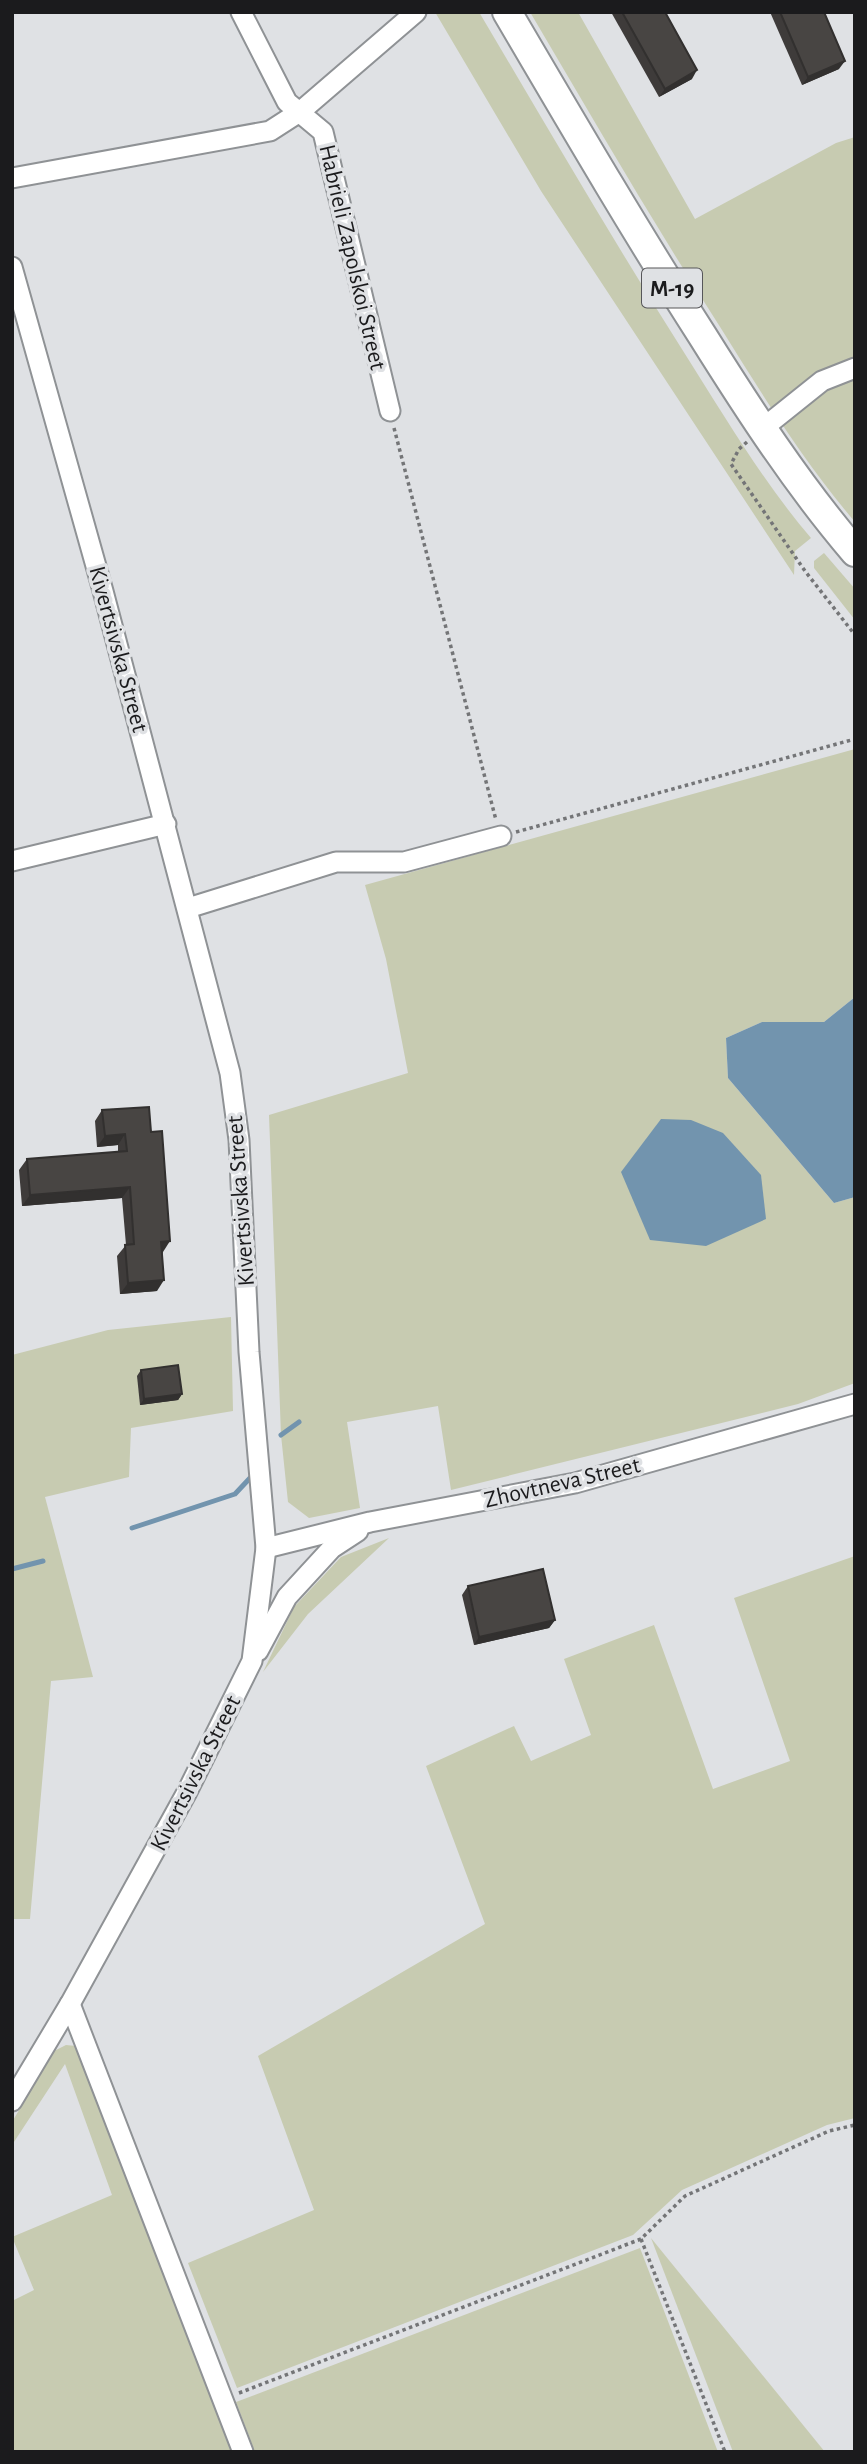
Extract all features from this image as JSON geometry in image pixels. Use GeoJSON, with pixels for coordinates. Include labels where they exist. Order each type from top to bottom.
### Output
{"type":"FeatureCollection","features":[{"type":"Feature","properties":{"kind":"highway","name":"М-19"},"geometry":{"type":"LineString","coordinates":[[507,12],[644,244],[762,429],[813,503],[855,552]]}},
{"type":"Feature","properties":{"kind":"street","name":"Habrieli Zapolskoi Street"},"geometry":{"type":"LineString","coordinates":[[242,12],[287,102],[323,132],[390,411]]}},
{"type":"Feature","properties":{"kind":"street"},"geometry":{"type":"LineString","coordinates":[[12,178],[270,131],[301,111],[416,12]]}},
{"type":"Feature","properties":{"kind":"street","name":"Kivertsivska Street"},"geometry":{"type":"LineString","coordinates":[[12,267],[166,824],[230,1073],[239,1140],[249,1352],[266,1548],[252,1661],[187,1792],[70,2004],[12,2101]]}},
{"type":"Feature","properties":{"kind":"street"},"geometry":{"type":"LineString","coordinates":[[762,429],[822,381],[855,368]]}},
{"type":"Feature","properties":{"kind":"street"},"geometry":{"type":"LineString","coordinates":[[12,861],[166,824]]}},
{"type":"Feature","properties":{"kind":"street"},"geometry":{"type":"LineString","coordinates":[[188,908],[336,862],[404,862],[501,836]]}},
{"type":"Feature","properties":{"kind":"street","name":"Zhovtneva Street"},"geometry":{"type":"LineString","coordinates":[[266,1548],[370,1522],[575,1483],[855,1404]]}},
{"type":"Feature","properties":{"kind":"street"},"geometry":{"type":"LineString","coordinates":[[252,1661],[287,1597],[332,1548],[370,1522]]}},
{"type":"Feature","properties":{"kind":"street"},"geometry":{"type":"LineString","coordinates":[[70,2004],[243,2452]]}},
{"type":"Feature","properties":{"kind":"path"},"geometry":{"type":"LineString","coordinates":[[390,411],[501,836],[855,739]]}},
{"type":"Feature","properties":{"kind":"path"},"geometry":{"type":"LineString","coordinates":[[762,429],[739,449],[731,464],[805,571],[855,635]]}},
{"type":"Feature","properties":{"kind":"path"},"geometry":{"type":"LineString","coordinates":[[222,2400],[641,2239],[685,2196],[829,2131],[855,2125]]}},
{"type":"Feature","properties":{"kind":"path"},"geometry":{"type":"LineString","coordinates":[[641,2239],[725,2452]]}},
{"type":"Feature","properties":{"kind":"green space"},"geometry":{"type":"Polygon","coordinates":[[[435,12],[479,12],[715,401],[761,472],[811,538],[795,551],[794,575],[541,191],[435,12]]]}},
{"type":"Feature","properties":{"kind":"green space"},"geometry":{"type":"Polygon","coordinates":[[[530,12],[578,12],[695,219],[836,143],[855,137],[855,522],[801,452],[753,379],[648,212],[530,12]]]}},
{"type":"Feature","properties":{"kind":"green space"},"geometry":{"type":"Polygon","coordinates":[[[824,553],[855,589],[855,620],[814,568],[814,561],[824,553]]]}},
{"type":"Feature","properties":{"kind":"green space"},"geometry":{"type":"Polygon","coordinates":[[[855,749],[855,997],[824,1022],[762,1022],[726,1038],[728,1078],[834,1203],[855,1197],[855,1383],[798,1404],[451,1490],[438,1406],[347,1422],[360,1508],[309,1518],[288,1502],[281,1435],[269,1115],[408,1073],[386,959],[365,885],[855,749]]]}},
{"type":"Feature","properties":{"kind":"green space"},"geometry":{"type":"Polygon","coordinates":[[[231,1317],[233,1411],[131,1428],[129,1477],[45,1497],[93,1677],[51,1681],[30,1919],[12,1919],[12,1355],[108,1330],[231,1317]]]}},
{"type":"Feature","properties":{"kind":"green space"},"geometry":{"type":"Polygon","coordinates":[[[389,1538],[308,1614],[263,1672],[294,1607],[341,1557],[389,1538]]]}},
{"type":"Feature","properties":{"kind":"green space"},"geometry":{"type":"Polygon","coordinates":[[[855,1556],[855,2118],[827,2125],[682,2190],[633,2235],[237,2388],[188,2263],[314,2210],[258,2056],[485,1924],[426,1766],[514,1726],[531,1761],[591,1735],[564,1659],[654,1625],[713,1789],[790,1761],[734,1598],[855,1556]]]}},
{"type":"Feature","properties":{"kind":"green space"},"geometry":{"type":"Polygon","coordinates":[[[66,2045],[76,2046],[83,2054],[231,2452],[12,2452],[12,2301],[34,2290],[12,2237],[112,2195],[65,2064],[12,2145],[12,2122],[54,2051],[66,2045]]]}},
{"type":"Feature","properties":{"kind":"green space"},"geometry":{"type":"Polygon","coordinates":[[[651,2238],[825,2452],[733,2452],[651,2238]]]}},
{"type":"Feature","properties":{"kind":"green space"},"geometry":{"type":"Polygon","coordinates":[[[640,2248],[718,2452],[255,2452],[236,2402],[640,2248]]]}},
{"type":"Feature","properties":{"kind":"water"},"geometry":{"type":"Polygon","coordinates":[[[855,997],[855,1197],[834,1203],[728,1078],[726,1038],[762,1022],[824,1022],[855,997]]]}},
{"type":"Feature","properties":{"kind":"water"},"geometry":{"type":"Polygon","coordinates":[[[661,1119],[691,1120],[723,1133],[761,1175],[766,1219],[706,1246],[650,1240],[621,1172],[661,1119]]]}},
{"type":"Feature","properties":{"kind":"building"},"geometry":{"type":"Polygon","coordinates":[[[622,12],[665,12],[697,70],[665,89],[622,12]]]}},
{"type":"Feature","properties":{"kind":"building"},"geometry":{"type":"Polygon","coordinates":[[[780,12],[824,12],[845,61],[808,77],[780,12]]]}},
{"type":"Feature","properties":{"kind":"building"},"geometry":{"type":"Polygon","coordinates":[[[149,1107],[151,1132],[162,1131],[170,1241],[161,1242],[164,1280],[128,1283],[125,1245],[134,1244],[130,1187],[30,1195],[27,1159],[127,1151],[125,1134],[105,1136],[102,1110],[149,1107]]]}},
{"type":"Feature","properties":{"kind":"building"},"geometry":{"type":"Polygon","coordinates":[[[178,1365],[182,1394],[144,1399],[141,1370],[178,1365]]]}},
{"type":"Feature","properties":{"kind":"building"},"geometry":{"type":"Polygon","coordinates":[[[543,1569],[555,1620],[479,1637],[468,1586],[543,1569]]]}},
{"type":"Feature","properties":{"kind":"waterway"},"geometry":{"type":"LineString","coordinates":[[281,1435],[299,1422]]}},
{"type":"Feature","properties":{"kind":"waterway"},"geometry":{"type":"LineString","coordinates":[[132,1528],[235,1494],[250,1478]]}},
{"type":"Feature","properties":{"kind":"waterway"},"geometry":{"type":"LineString","coordinates":[[12,1569],[43,1561]]}}]}
